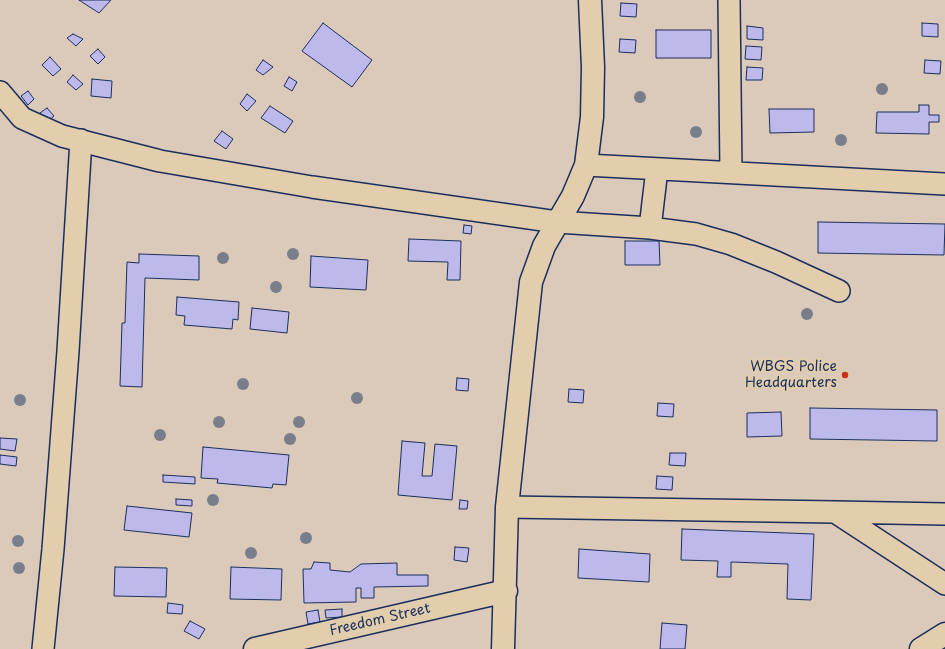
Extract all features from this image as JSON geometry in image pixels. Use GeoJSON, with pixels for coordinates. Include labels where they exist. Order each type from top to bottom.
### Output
{"type":"FeatureCollection","features":[{"type":"Feature","properties":{"kind":"street"},"geometry":{"type":"LineString","coordinates":[[503,649],[506,591],[507,507],[531,282],[544,246],[573,196],[586,164],[593,103],[594,67],[590,0]]}},
{"type":"Feature","properties":{"kind":"street"},"geometry":{"type":"LineString","coordinates":[[729,0],[731,172]]}},
{"type":"Feature","properties":{"kind":"street"},"geometry":{"type":"LineString","coordinates":[[0,92],[22,118],[62,136],[160,160],[312,187],[557,222],[650,228],[696,234],[731,244],[776,262],[840,291]]}},
{"type":"Feature","properties":{"kind":"street"},"geometry":{"type":"LineString","coordinates":[[42,649],[56,502],[81,140]]}},
{"type":"Feature","properties":{"kind":"street"},"geometry":{"type":"LineString","coordinates":[[586,164],[945,184]]}},
{"type":"Feature","properties":{"kind":"street"},"geometry":{"type":"LineString","coordinates":[[650,228],[657,169]]}},
{"type":"Feature","properties":{"kind":"street"},"geometry":{"type":"LineString","coordinates":[[507,507],[945,514]]}},
{"type":"Feature","properties":{"kind":"street"},"geometry":{"type":"LineString","coordinates":[[834,512],[945,584]]}},
{"type":"Feature","properties":{"kind":"street","name":"Freedom Street"},"geometry":{"type":"LineString","coordinates":[[255,649],[506,591]]}},
{"type":"Feature","properties":{"kind":"street"},"geometry":{"type":"LineString","coordinates":[[921,649],[945,634]]}},
{"type":"Feature","properties":{"kind":"building"},"geometry":{"type":"Polygon","coordinates":[[[79,0],[111,0],[99,13],[79,0]]]}},
{"type":"Feature","properties":{"kind":"building"},"geometry":{"type":"Polygon","coordinates":[[[621,3],[637,4],[636,17],[620,16],[621,3]]]}},
{"type":"Feature","properties":{"kind":"building"},"geometry":{"type":"Polygon","coordinates":[[[323,23],[372,60],[352,87],[302,51],[323,23]]]}},
{"type":"Feature","properties":{"kind":"building"},"geometry":{"type":"Polygon","coordinates":[[[922,23],[938,24],[938,37],[922,36],[922,23]]]}},
{"type":"Feature","properties":{"kind":"building"},"geometry":{"type":"Polygon","coordinates":[[[747,26],[763,28],[763,40],[747,39],[747,26]]]}},
{"type":"Feature","properties":{"kind":"building"},"geometry":{"type":"Polygon","coordinates":[[[656,30],[711,30],[711,58],[656,58],[656,30]]]}},
{"type":"Feature","properties":{"kind":"building"},"geometry":{"type":"Polygon","coordinates":[[[73,34],[83,39],[76,46],[67,38],[73,34]]]}},
{"type":"Feature","properties":{"kind":"building"},"geometry":{"type":"Polygon","coordinates":[[[620,39],[636,40],[635,53],[619,52],[620,39]]]}},
{"type":"Feature","properties":{"kind":"building"},"geometry":{"type":"Polygon","coordinates":[[[746,46],[762,47],[761,60],[745,59],[746,46]]]}},
{"type":"Feature","properties":{"kind":"building"},"geometry":{"type":"Polygon","coordinates":[[[98,49],[105,57],[98,64],[90,56],[98,49]]]}},
{"type":"Feature","properties":{"kind":"building"},"geometry":{"type":"Polygon","coordinates":[[[50,57],[61,69],[53,76],[42,65],[50,57]]]}},
{"type":"Feature","properties":{"kind":"building"},"geometry":{"type":"Polygon","coordinates":[[[263,60],[273,67],[263,75],[256,70],[263,60]]]}},
{"type":"Feature","properties":{"kind":"building"},"geometry":{"type":"Polygon","coordinates":[[[925,60],[941,61],[940,74],[924,73],[925,60]]]}},
{"type":"Feature","properties":{"kind":"building"},"geometry":{"type":"Polygon","coordinates":[[[747,67],[763,68],[762,80],[746,80],[747,67]]]}},
{"type":"Feature","properties":{"kind":"building"},"geometry":{"type":"Polygon","coordinates":[[[73,75],[83,84],[76,90],[67,82],[73,75]]]}},
{"type":"Feature","properties":{"kind":"building"},"geometry":{"type":"Polygon","coordinates":[[[289,77],[297,82],[292,91],[284,86],[289,77]]]}},
{"type":"Feature","properties":{"kind":"building"},"geometry":{"type":"Polygon","coordinates":[[[92,79],[112,81],[111,98],[91,96],[92,79]]]}},
{"type":"Feature","properties":{"kind":"building"},"geometry":{"type":"Polygon","coordinates":[[[28,91],[34,99],[28,105],[21,96],[28,91]]]}},
{"type":"Feature","properties":{"kind":"building"},"geometry":{"type":"Polygon","coordinates":[[[247,94],[256,101],[247,111],[240,104],[247,94]]]}},
{"type":"Feature","properties":{"kind":"building"},"geometry":{"type":"Polygon","coordinates":[[[919,105],[929,105],[929,115],[939,115],[939,122],[929,122],[929,134],[876,133],[877,112],[919,112],[919,105]]]}},
{"type":"Feature","properties":{"kind":"building"},"geometry":{"type":"Polygon","coordinates":[[[270,106],[293,121],[285,133],[261,118],[270,106]]]}},
{"type":"Feature","properties":{"kind":"building"},"geometry":{"type":"Polygon","coordinates":[[[47,108],[54,116],[47,122],[40,113],[47,108]]]}},
{"type":"Feature","properties":{"kind":"building"},"geometry":{"type":"Polygon","coordinates":[[[769,109],[814,109],[814,132],[770,133],[769,109]]]}},
{"type":"Feature","properties":{"kind":"building"},"geometry":{"type":"Polygon","coordinates":[[[222,131],[233,139],[226,149],[214,141],[222,131]]]}},
{"type":"Feature","properties":{"kind":"building"},"geometry":{"type":"Polygon","coordinates":[[[818,222],[945,224],[944,255],[818,253],[818,222]]]}},
{"type":"Feature","properties":{"kind":"building"},"geometry":{"type":"Polygon","coordinates":[[[464,225],[472,226],[471,234],[463,233],[464,225]]]}},
{"type":"Feature","properties":{"kind":"building"},"geometry":{"type":"Polygon","coordinates":[[[409,239],[461,241],[460,280],[447,280],[448,262],[408,261],[409,239]]]}},
{"type":"Feature","properties":{"kind":"building"},"geometry":{"type":"Polygon","coordinates":[[[625,241],[659,241],[660,265],[625,265],[625,241]]]}},
{"type":"Feature","properties":{"kind":"building"},"geometry":{"type":"Polygon","coordinates":[[[139,254],[199,256],[199,280],[145,278],[142,387],[120,386],[122,323],[125,323],[127,262],[139,263],[139,254]]]}},
{"type":"Feature","properties":{"kind":"building"},"geometry":{"type":"Polygon","coordinates":[[[311,256],[368,260],[366,290],[310,287],[311,256]]]}},
{"type":"Feature","properties":{"kind":"building"},"geometry":{"type":"Polygon","coordinates":[[[177,297],[239,302],[238,320],[233,319],[232,329],[184,325],[185,316],[176,315],[177,297]]]}},
{"type":"Feature","properties":{"kind":"building"},"geometry":{"type":"Polygon","coordinates":[[[252,308],[289,312],[287,333],[250,329],[252,308]]]}},
{"type":"Feature","properties":{"kind":"building"},"geometry":{"type":"Polygon","coordinates":[[[457,378],[469,379],[468,391],[456,390],[457,378]]]}},
{"type":"Feature","properties":{"kind":"building"},"geometry":{"type":"Polygon","coordinates":[[[569,389],[584,390],[583,403],[568,402],[569,389]]]}},
{"type":"Feature","properties":{"kind":"building"},"geometry":{"type":"Polygon","coordinates":[[[658,403],[674,404],[673,417],[657,416],[658,403]]]}},
{"type":"Feature","properties":{"kind":"building"},"geometry":{"type":"Polygon","coordinates":[[[810,408],[937,410],[937,441],[810,439],[810,408]]]}},
{"type":"Feature","properties":{"kind":"building"},"geometry":{"type":"Polygon","coordinates":[[[781,412],[782,436],[747,437],[747,413],[781,412]]]}},
{"type":"Feature","properties":{"kind":"building"},"geometry":{"type":"Polygon","coordinates":[[[0,438],[17,439],[15,451],[0,449],[0,438]]]}},
{"type":"Feature","properties":{"kind":"building"},"geometry":{"type":"Polygon","coordinates":[[[402,441],[425,443],[422,476],[432,476],[435,444],[457,446],[452,500],[398,495],[402,441]]]}},
{"type":"Feature","properties":{"kind":"building"},"geometry":{"type":"Polygon","coordinates":[[[203,447],[289,455],[286,485],[273,484],[272,488],[217,483],[218,479],[201,478],[203,447]]]}},
{"type":"Feature","properties":{"kind":"building"},"geometry":{"type":"Polygon","coordinates":[[[670,453],[686,453],[685,466],[669,465],[670,453]]]}},
{"type":"Feature","properties":{"kind":"building"},"geometry":{"type":"Polygon","coordinates":[[[0,455],[17,457],[16,466],[0,464],[0,455]]]}},
{"type":"Feature","properties":{"kind":"building"},"geometry":{"type":"Polygon","coordinates":[[[163,475],[195,477],[195,484],[163,482],[163,475]]]}},
{"type":"Feature","properties":{"kind":"building"},"geometry":{"type":"Polygon","coordinates":[[[657,476],[673,477],[672,490],[656,489],[657,476]]]}},
{"type":"Feature","properties":{"kind":"building"},"geometry":{"type":"Polygon","coordinates":[[[176,499],[192,500],[192,506],[176,505],[176,499]]]}},
{"type":"Feature","properties":{"kind":"building"},"geometry":{"type":"Polygon","coordinates":[[[460,500],[468,501],[467,509],[459,509],[460,500]]]}},
{"type":"Feature","properties":{"kind":"building"},"geometry":{"type":"Polygon","coordinates":[[[127,506],[192,513],[189,537],[124,530],[127,506]]]}},
{"type":"Feature","properties":{"kind":"building"},"geometry":{"type":"Polygon","coordinates":[[[682,529],[814,534],[811,600],[787,599],[788,564],[731,562],[731,577],[717,577],[718,561],[681,560],[682,529]]]}},
{"type":"Feature","properties":{"kind":"building"},"geometry":{"type":"Polygon","coordinates":[[[455,547],[469,548],[467,562],[454,560],[455,547]]]}},
{"type":"Feature","properties":{"kind":"building"},"geometry":{"type":"Polygon","coordinates":[[[579,549],[650,554],[649,582],[578,578],[579,549]]]}},
{"type":"Feature","properties":{"kind":"building"},"geometry":{"type":"Polygon","coordinates":[[[314,562],[330,563],[330,570],[350,572],[361,564],[397,563],[397,575],[428,575],[428,586],[374,587],[374,598],[361,598],[361,588],[356,588],[356,602],[304,603],[303,569],[311,569],[314,562]]]}},
{"type":"Feature","properties":{"kind":"building"},"geometry":{"type":"Polygon","coordinates":[[[115,567],[167,568],[166,597],[114,596],[115,567]]]}},
{"type":"Feature","properties":{"kind":"building"},"geometry":{"type":"Polygon","coordinates":[[[231,567],[282,569],[281,600],[230,599],[231,567]]]}},
{"type":"Feature","properties":{"kind":"building"},"geometry":{"type":"Polygon","coordinates":[[[168,603],[183,605],[182,614],[167,613],[168,603]]]}},
{"type":"Feature","properties":{"kind":"building"},"geometry":{"type":"Polygon","coordinates":[[[342,609],[342,617],[326,618],[325,610],[342,609]]]}},
{"type":"Feature","properties":{"kind":"building"},"geometry":{"type":"Polygon","coordinates":[[[318,610],[320,622],[308,624],[306,612],[318,610]]]}},
{"type":"Feature","properties":{"kind":"building"},"geometry":{"type":"Polygon","coordinates":[[[190,621],[205,629],[199,639],[184,631],[190,621]]]}},
{"type":"Feature","properties":{"kind":"building"},"geometry":{"type":"Polygon","coordinates":[[[662,623],[687,625],[685,649],[660,649],[662,623]]]}},
{"type":"Feature","properties":{"kind":"place","name":"WBGS Police Headquarters"},"geometry":{"type":"Point","coordinates":[845,375]}}]}
